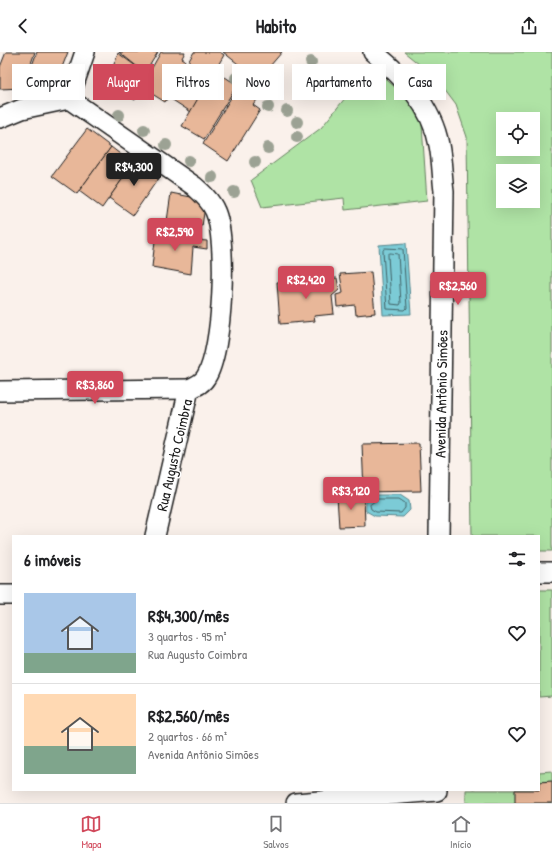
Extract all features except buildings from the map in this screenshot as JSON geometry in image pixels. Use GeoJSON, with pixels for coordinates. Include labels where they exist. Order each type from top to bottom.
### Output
{"type":"FeatureCollection","features":[{"type":"Feature","properties":{"kind":"street"},"geometry":{"type":"LineString","coordinates":[[81,64],[85,52]]}},
{"type":"Feature","properties":{"kind":"street","name":"Avenida Antônio Simões"},"geometry":{"type":"LineString","coordinates":[[373,52],[394,68],[414,91],[431,118],[439,145],[444,191],[439,535]]}},
{"type":"Feature","properties":{"kind":"street"},"geometry":{"type":"LineString","coordinates":[[0,118],[22,109],[64,100]]}},
{"type":"Feature","properties":{"kind":"street","name":"Rua Augusto Coimbra"},"geometry":{"type":"LineString","coordinates":[[70,100],[194,186],[203,194],[216,211],[221,248],[222,295],[219,333],[212,363],[206,377],[200,384],[189,389],[155,535]]}},
{"type":"Feature","properties":{"kind":"street"},"geometry":{"type":"LineString","coordinates":[[0,390],[189,389]]}},
{"type":"Feature","properties":{"kind":"street"},"geometry":{"type":"LineString","coordinates":[[540,572],[552,572]]}},
{"type":"Feature","properties":{"kind":"street"},"geometry":{"type":"LineString","coordinates":[[0,595],[12,595]]}},
{"type":"Feature","properties":{"kind":"street"},"geometry":{"type":"LineString","coordinates":[[296,803],[426,791]]}},
{"type":"Feature","properties":{"kind":"street"},"geometry":{"type":"LineString","coordinates":[[436,803],[437,791]]}},
{"type":"Feature","properties":{"kind":"green space"},"geometry":{"type":"Polygon","coordinates":[[[404,52],[552,52],[552,551],[540,551],[540,535],[472,535],[467,137],[456,105],[446,92],[446,64],[419,64],[404,52]]]}},
{"type":"Feature","properties":{"kind":"green space"},"geometry":{"type":"Polygon","coordinates":[[[386,79],[394,86],[394,100],[410,100],[421,110],[427,201],[345,210],[344,198],[262,207],[251,180],[321,128],[344,100],[386,100],[386,79]]]}},
{"type":"Feature","properties":{"kind":"green space"},"geometry":{"type":"Polygon","coordinates":[[[540,590],[552,590],[552,696],[540,697],[540,590]]]}},
{"type":"Feature","properties":{"kind":"green space"},"geometry":{"type":"Polygon","coordinates":[[[552,771],[552,803],[466,803],[466,791],[540,791],[540,772],[552,771]]]}},
{"type":"Feature","properties":{"kind":"water"},"geometry":{"type":"Polygon","coordinates":[[[406,243],[411,314],[383,315],[379,245],[406,243]]]}},
{"type":"Feature","properties":{"kind":"water"},"geometry":{"type":"Polygon","coordinates":[[[377,495],[400,495],[409,501],[410,510],[403,517],[375,516],[366,511],[366,502],[377,495]]]}}]}
